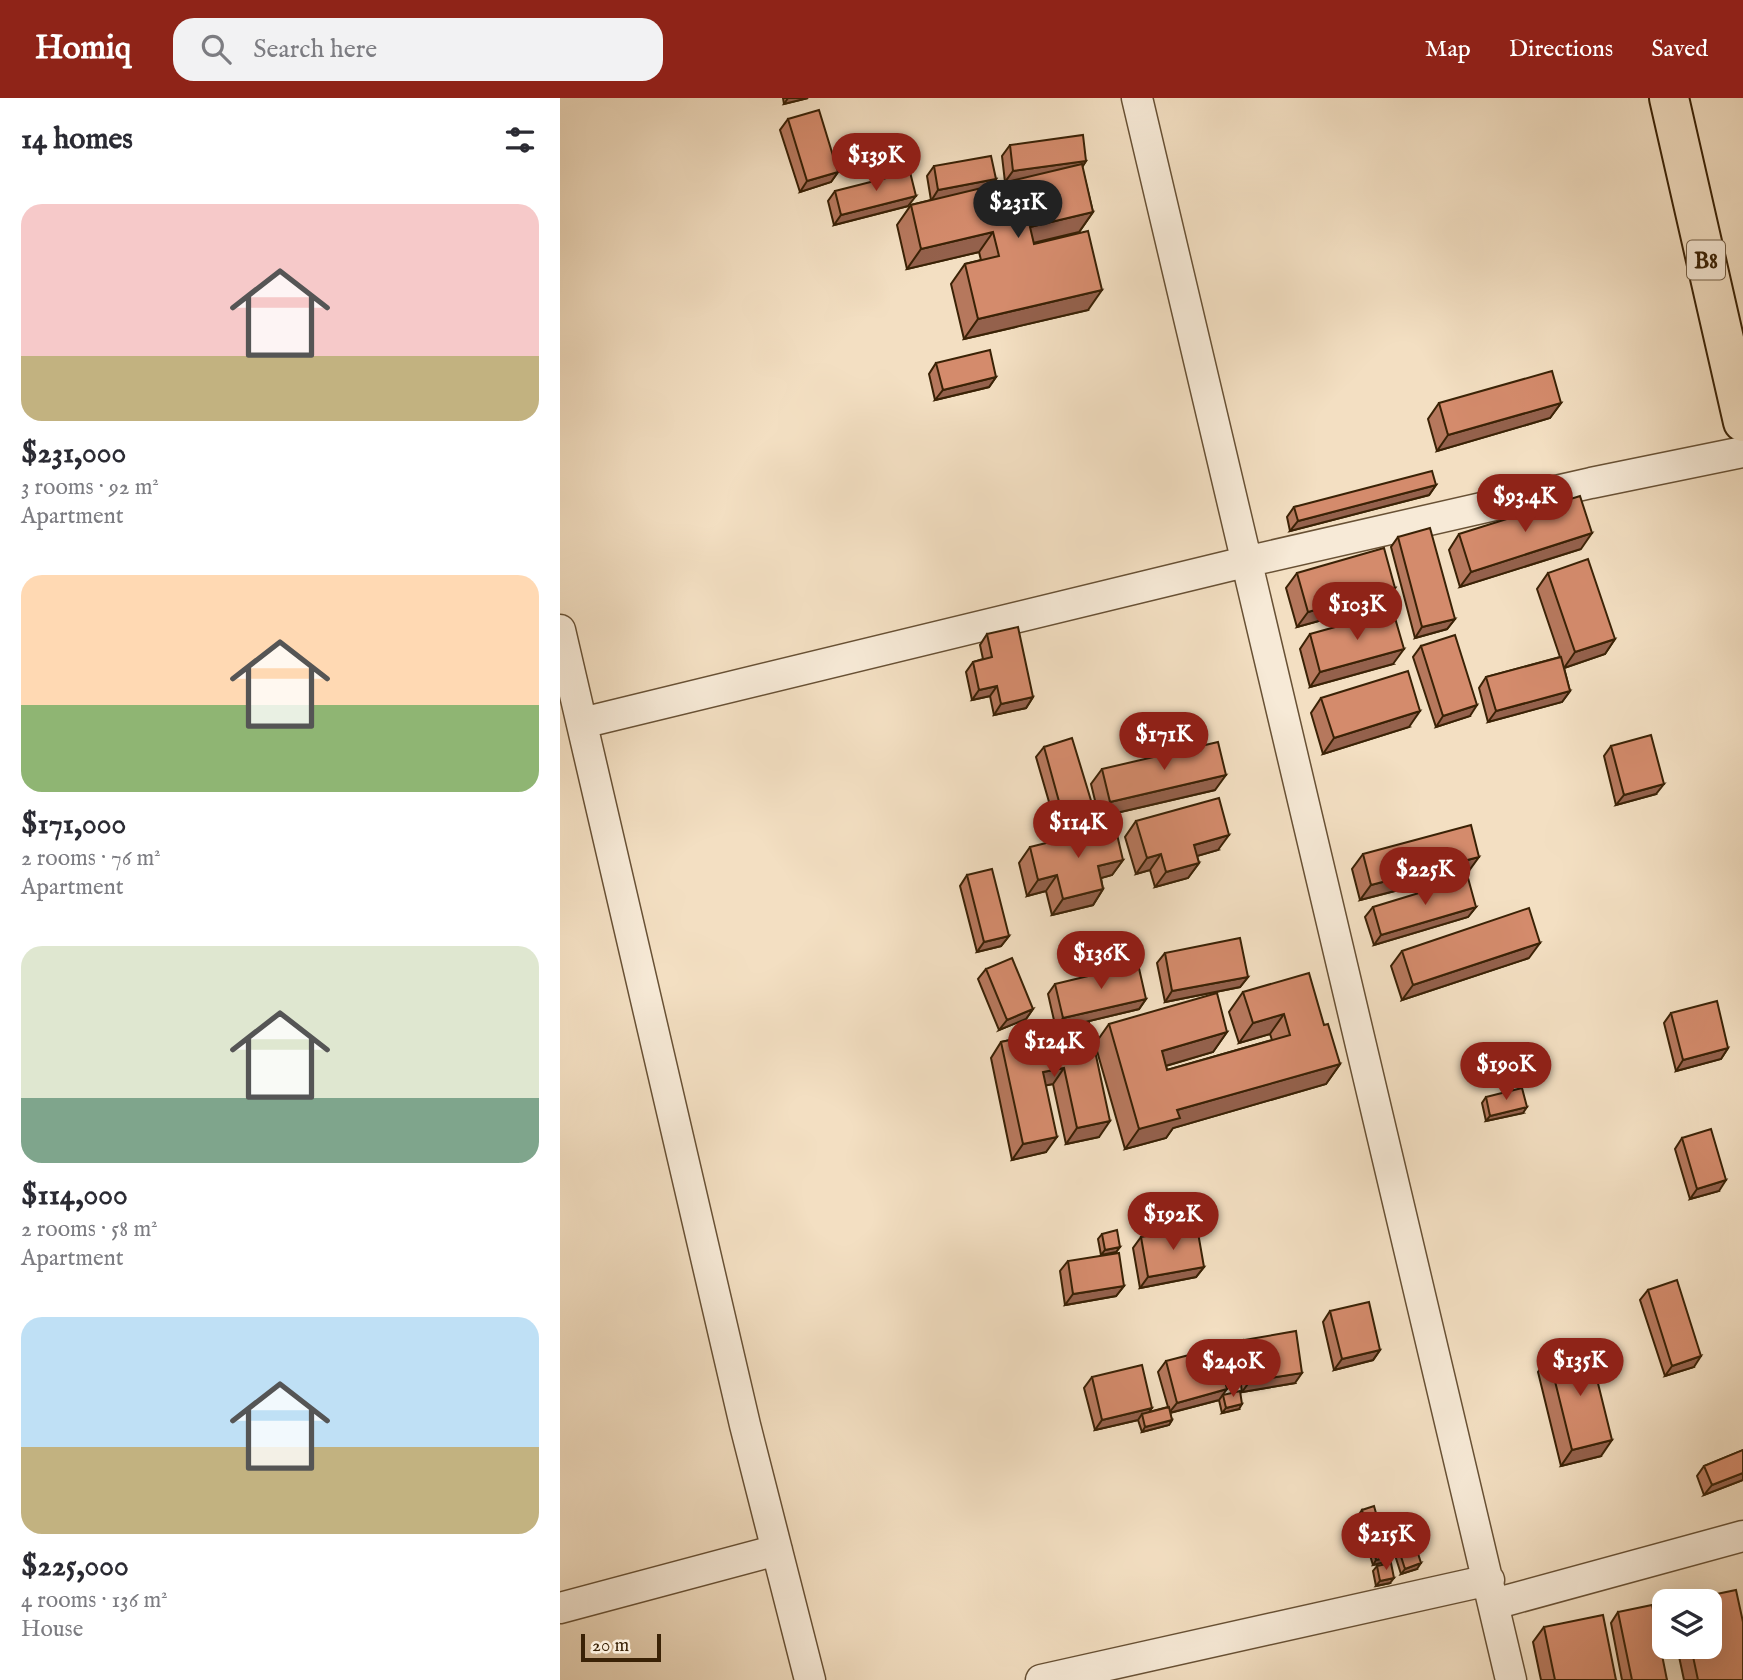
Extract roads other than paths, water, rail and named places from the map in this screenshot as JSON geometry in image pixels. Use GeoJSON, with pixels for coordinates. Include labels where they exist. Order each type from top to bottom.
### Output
{"type":"FeatureCollection","features":[{"type":"Feature","properties":{"kind":"highway","name":"B8"},"geometry":{"type":"LineString","coordinates":[[1669,98],[1743,422]]}},
{"type":"Feature","properties":{"kind":"street"},"geometry":{"type":"LineString","coordinates":[[1137,98],[1511,1680]]}},
{"type":"Feature","properties":{"kind":"street"},"geometry":{"type":"LineString","coordinates":[[582,723],[1245,562],[1591,483],[1743,452]]}},
{"type":"Feature","properties":{"kind":"street"},"geometry":{"type":"LineString","coordinates":[[560,630],[745,1425],[810,1680]]}},
{"type":"Feature","properties":{"kind":"street"},"geometry":{"type":"LineString","coordinates":[[1041,1680],[1492,1592],[1743,1536]]}},
{"type":"Feature","properties":{"kind":"street"},"geometry":{"type":"LineString","coordinates":[[560,1608],[776,1550]]}}]}
